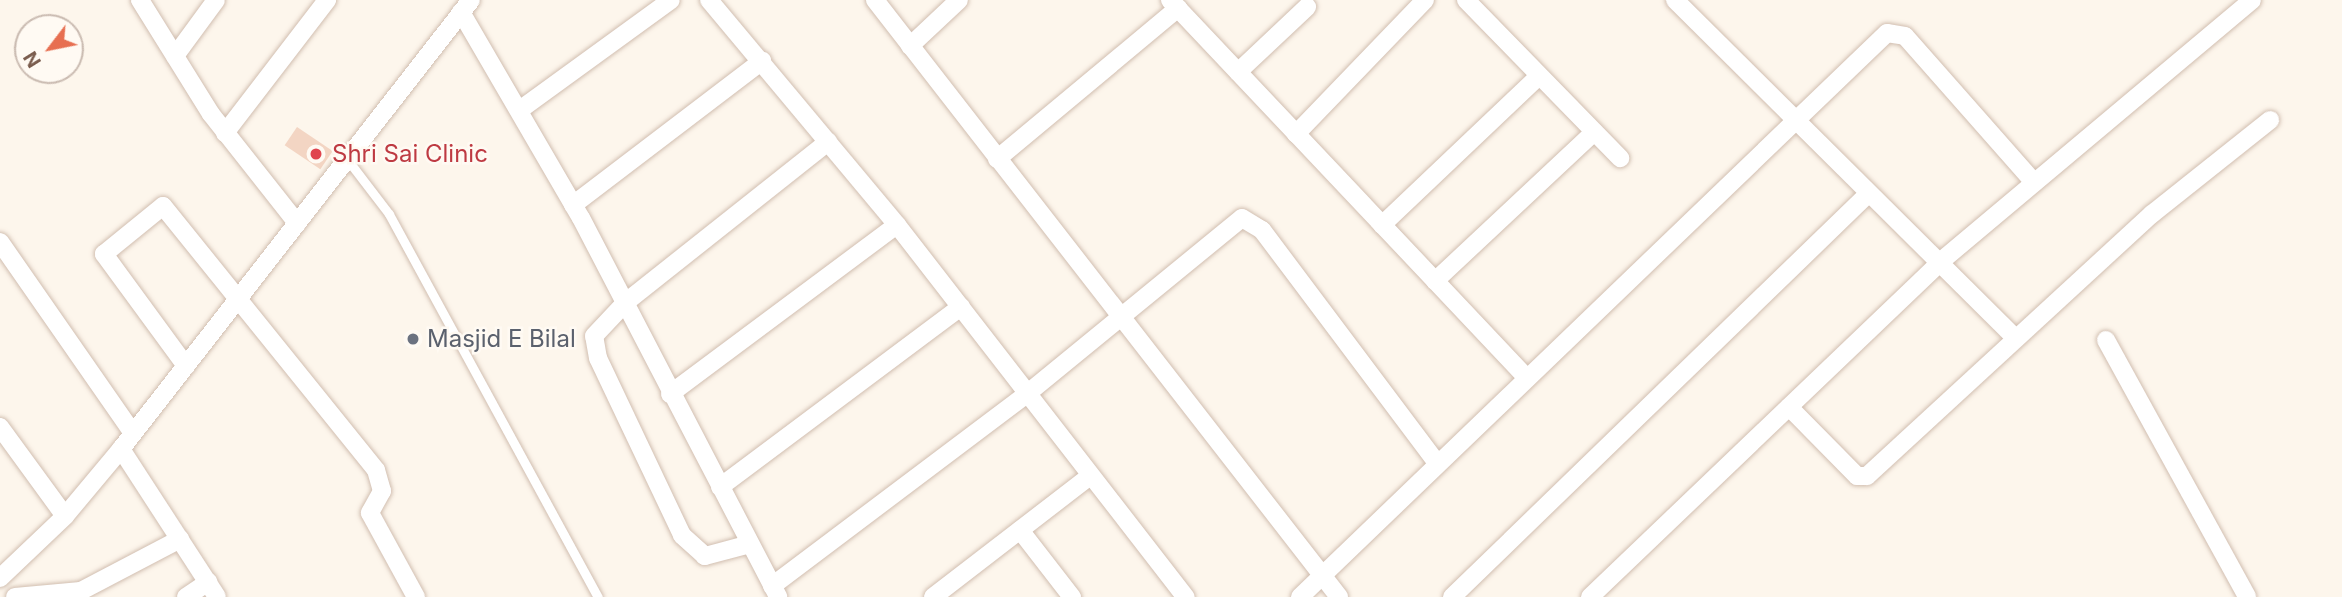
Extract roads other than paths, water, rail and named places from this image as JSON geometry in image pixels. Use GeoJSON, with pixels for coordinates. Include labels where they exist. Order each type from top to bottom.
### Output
{"type":"FeatureCollection","features":[{"type":"Feature","properties":{"kind":"street"},"geometry":{"type":"LineString","coordinates":[[140,0],[225,133],[297,223]]}},
{"type":"Feature","properties":{"kind":"street"},"geometry":{"type":"LineString","coordinates":[[175,56],[216,0]]}},
{"type":"Feature","properties":{"kind":"street"},"geometry":{"type":"LineString","coordinates":[[225,133],[327,0]]}},
{"type":"Feature","properties":{"kind":"street"},"geometry":{"type":"LineString","coordinates":[[522,109],[671,0]]}},
{"type":"Feature","properties":{"kind":"street"},"geometry":{"type":"LineString","coordinates":[[709,0],[897,225],[1186,597]]}},
{"type":"Feature","properties":{"kind":"street"},"geometry":{"type":"LineString","coordinates":[[875,0],[1320,578],[1339,597]]}},
{"type":"Feature","properties":{"kind":"street"},"geometry":{"type":"LineString","coordinates":[[910,46],[959,0]]}},
{"type":"Feature","properties":{"kind":"street"},"geometry":{"type":"LineString","coordinates":[[1296,134],[1425,0]]}},
{"type":"Feature","properties":{"kind":"street"},"geometry":{"type":"LineString","coordinates":[[1466,0],[1620,159]]}},
{"type":"Feature","properties":{"kind":"street"},"geometry":{"type":"LineString","coordinates":[[1675,0],[2015,338]]}},
{"type":"Feature","properties":{"kind":"street"},"geometry":{"type":"LineString","coordinates":[[1590,597],[1940,262],[2032,180],[2252,0]]}},
{"type":"Feature","properties":{"kind":"street"},"geometry":{"type":"LineString","coordinates":[[996,159],[1174,4],[1527,378]]}},
{"type":"Feature","properties":{"kind":"street"},"geometry":{"type":"LineString","coordinates":[[0,578],[65,516],[121,449],[466,6],[626,302],[670,394],[775,592],[1028,393],[1235,222],[1248,219],[1436,462]]}},
{"type":"Feature","properties":{"kind":"street"},"geometry":{"type":"LineString","coordinates":[[1238,72],[1307,7]]}},
{"type":"Feature","properties":{"kind":"street"},"geometry":{"type":"LineString","coordinates":[[1300,597],[1436,462],[1886,33],[1898,31],[2032,180]]}},
{"type":"Feature","properties":{"kind":"street"},"geometry":{"type":"LineString","coordinates":[[573,205],[762,61]]}},
{"type":"Feature","properties":{"kind":"street"},"geometry":{"type":"LineString","coordinates":[[1382,225],[1539,76]]}},
{"type":"Feature","properties":{"kind":"street"},"geometry":{"type":"LineString","coordinates":[[1788,407],[1857,476],[1867,476],[2152,214],[2270,120]]}},
{"type":"Feature","properties":{"kind":"street"},"geometry":{"type":"LineString","coordinates":[[1435,281],[1594,132]]}},
{"type":"Feature","properties":{"kind":"street"},"geometry":{"type":"LineString","coordinates":[[750,544],[705,556],[682,535],[594,346],[598,327],[626,302],[828,142]]}},
{"type":"Feature","properties":{"kind":"street"},"geometry":{"type":"LineString","coordinates":[[1452,597],[1868,194]]}},
{"type":"Feature","properties":{"kind":"street"},"geometry":{"type":"LineString","coordinates":[[186,366],[106,261],[106,247],[163,206],[242,296],[376,470],[382,491],[370,513],[416,597]]}},
{"type":"Feature","properties":{"kind":"street"},"geometry":{"type":"LineString","coordinates":[[670,394],[897,225]]}},
{"type":"Feature","properties":{"kind":"street"},"geometry":{"type":"LineString","coordinates":[[0,242],[132,432]]}},
{"type":"Feature","properties":{"kind":"street"},"geometry":{"type":"LineString","coordinates":[[720,487],[961,307]]}},
{"type":"Feature","properties":{"kind":"street"},"geometry":{"type":"LineString","coordinates":[[2106,340],[2247,597]]}},
{"type":"Feature","properties":{"kind":"street"},"geometry":{"type":"LineString","coordinates":[[0,426],[65,516]]}},
{"type":"Feature","properties":{"kind":"street"},"geometry":{"type":"LineString","coordinates":[[121,449],[212,590],[186,597]]}},
{"type":"Feature","properties":{"kind":"street"},"geometry":{"type":"LineString","coordinates":[[933,597],[1090,475]]}},
{"type":"Feature","properties":{"kind":"street"},"geometry":{"type":"LineString","coordinates":[[1020,530],[1072,597]]}},
{"type":"Feature","properties":{"kind":"street"},"geometry":{"type":"LineString","coordinates":[[15,597],[81,591],[180,539]]}},
{"type":"Feature","properties":{"kind":"lane"},"geometry":{"type":"LineString","coordinates":[[347,159],[389,214],[598,597]]}},
{"type":"Feature","properties":{"kind":"place","name":"Shri Sai Clinic"},"geometry":{"type":"Point","coordinates":[316,154]}},
{"type":"Feature","properties":{"kind":"place","name":"Masjid E Bilal"},"geometry":{"type":"Point","coordinates":[413,339]}}]}
